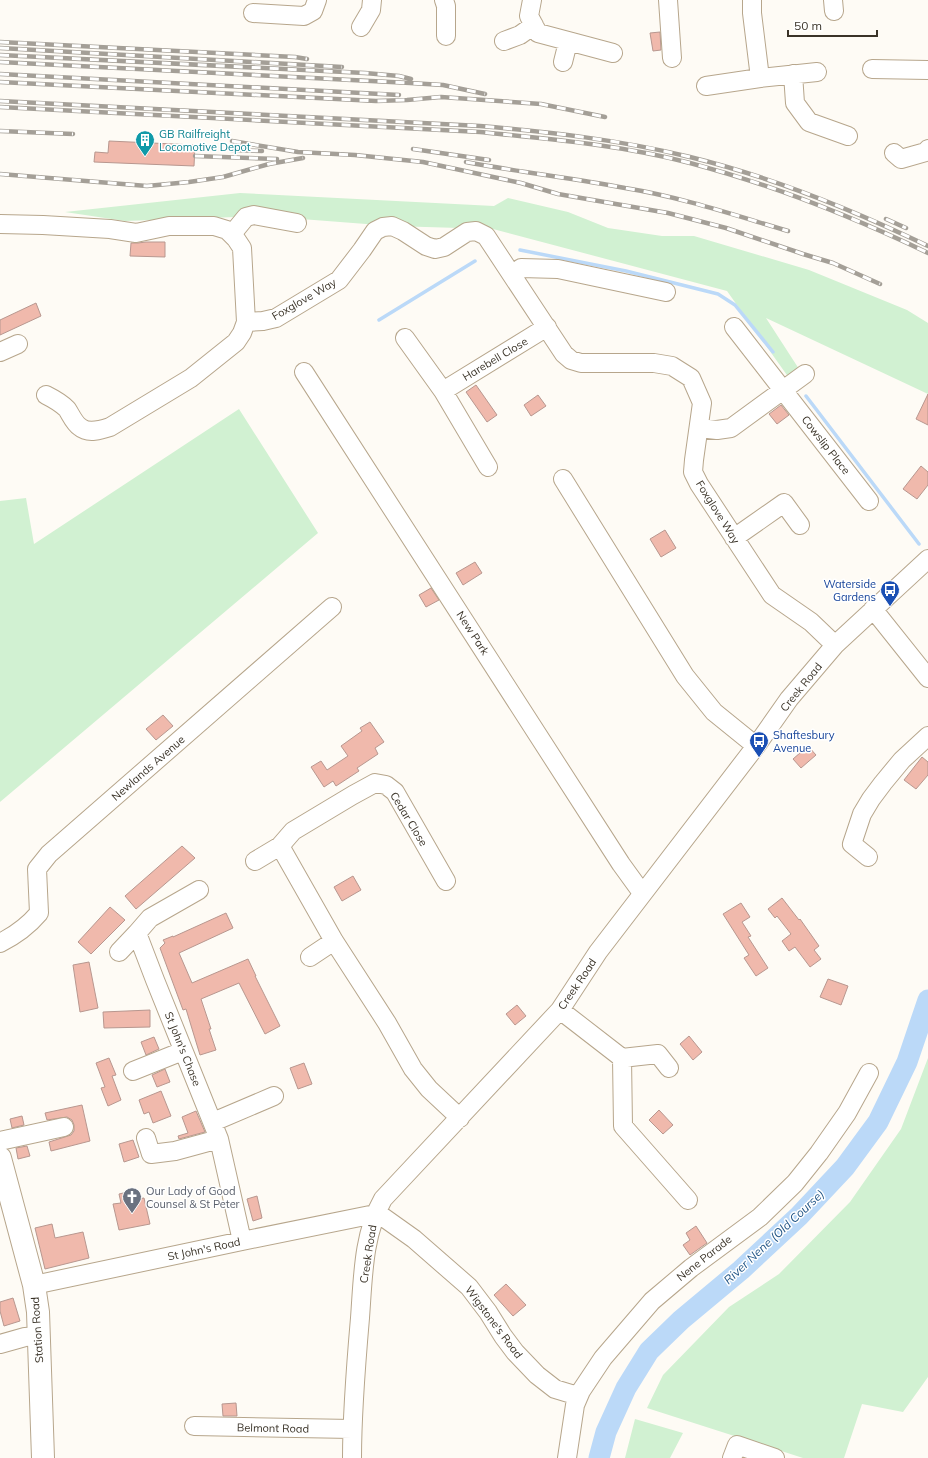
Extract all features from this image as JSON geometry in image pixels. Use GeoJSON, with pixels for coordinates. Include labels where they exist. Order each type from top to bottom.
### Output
{"type":"FeatureCollection","features":[{"type":"Feature","properties":{"kind":"main road","name":"Station Road"},"geometry":{"type":"LineString","coordinates":[[1,1168],[34,1285],[38,1312],[40,1336],[42,1458]]}},
{"type":"Feature","properties":{"kind":"street"},"geometry":{"type":"LineString","coordinates":[[253,13],[304,16],[313,12],[316,0]]}},
{"type":"Feature","properties":{"kind":"street"},"geometry":{"type":"LineString","coordinates":[[361,27],[371,10],[372,0]]}},
{"type":"Feature","properties":{"kind":"street"},"geometry":{"type":"LineString","coordinates":[[444,0],[446,6],[446,36]]}},
{"type":"Feature","properties":{"kind":"street"},"geometry":{"type":"LineString","coordinates":[[532,0],[529,16],[538,33],[613,53]]}},
{"type":"Feature","properties":{"kind":"street"},"geometry":{"type":"LineString","coordinates":[[668,0],[672,58]]}},
{"type":"Feature","properties":{"kind":"street"},"geometry":{"type":"LineString","coordinates":[[752,0],[752,12],[760,78]]}},
{"type":"Feature","properties":{"kind":"street"},"geometry":{"type":"LineString","coordinates":[[504,41],[520,35],[534,26]]}},
{"type":"Feature","properties":{"kind":"street"},"geometry":{"type":"LineString","coordinates":[[563,62],[568,42]]}},
{"type":"Feature","properties":{"kind":"street"},"geometry":{"type":"LineString","coordinates":[[872,69],[928,70]]}},
{"type":"Feature","properties":{"kind":"street"},"geometry":{"type":"LineString","coordinates":[[706,86],[817,72]]}},
{"type":"Feature","properties":{"kind":"street"},"geometry":{"type":"LineString","coordinates":[[793,74],[795,103],[809,122],[848,136]]}},
{"type":"Feature","properties":{"kind":"street"},"geometry":{"type":"LineString","coordinates":[[894,153],[901,159],[926,152],[928,149]]}},
{"type":"Feature","properties":{"kind":"street"},"geometry":{"type":"LineString","coordinates":[[232,234],[246,217],[254,215],[297,223]]}},
{"type":"Feature","properties":{"kind":"street"},"geometry":{"type":"LineString","coordinates":[[0,224],[43,224],[110,229],[136,233],[169,226],[214,226],[227,230],[232,234],[242,248],[246,322],[242,333],[236,342],[191,378],[110,427],[100,430],[87,431],[80,427],[58,401],[46,395]]}},
{"type":"Feature","properties":{"kind":"street","name":"Foxglove Way"},"geometry":{"type":"LineString","coordinates":[[246,322],[263,321],[276,318],[339,280],[375,232],[383,227],[392,226],[403,231],[426,246],[435,249],[444,247],[467,232],[476,231],[486,236],[564,354],[571,360],[581,364],[654,363],[672,366],[691,378],[702,403],[693,472],[699,484],[772,595],[811,622],[835,645]]}},
{"type":"Feature","properties":{"kind":"street"},"geometry":{"type":"LineString","coordinates":[[512,274],[521,268],[558,269],[666,292]]}},
{"type":"Feature","properties":{"kind":"street","name":"Harebell Close"},"geometry":{"type":"LineString","coordinates":[[443,391],[547,327]]}},
{"type":"Feature","properties":{"kind":"street","name":"Cowslip Place"},"geometry":{"type":"LineString","coordinates":[[734,327],[869,501]]}},
{"type":"Feature","properties":{"kind":"street"},"geometry":{"type":"LineString","coordinates":[[405,338],[443,391],[488,467]]}},
{"type":"Feature","properties":{"kind":"street"},"geometry":{"type":"LineString","coordinates":[[0,352],[18,344]]}},
{"type":"Feature","properties":{"kind":"street","name":"New Park"},"geometry":{"type":"LineString","coordinates":[[304,372],[617,857],[642,893]]}},
{"type":"Feature","properties":{"kind":"street"},"geometry":{"type":"LineString","coordinates":[[699,428],[717,430],[731,428],[805,374]]}},
{"type":"Feature","properties":{"kind":"street"},"geometry":{"type":"LineString","coordinates":[[563,479],[685,676],[714,712],[756,746]]}},
{"type":"Feature","properties":{"kind":"street"},"geometry":{"type":"LineString","coordinates":[[734,538],[784,504],[800,525]]}},
{"type":"Feature","properties":{"kind":"street","name":"Creek Road"},"geometry":{"type":"LineString","coordinates":[[352,1458],[352,1429],[364,1274],[369,1237],[375,1213],[383,1199],[560,1010],[598,952],[756,746],[789,699],[835,645],[928,559]]}},
{"type":"Feature","properties":{"kind":"street","name":"Newlands Avenue"},"geometry":{"type":"LineString","coordinates":[[0,943],[14,936],[29,925],[39,913],[37,869],[49,854],[332,607]]}},
{"type":"Feature","properties":{"kind":"street"},"geometry":{"type":"LineString","coordinates":[[873,609],[928,678]]}},
{"type":"Feature","properties":{"kind":"street"},"geometry":{"type":"LineString","coordinates":[[868,857],[852,844],[862,814],[871,799],[902,760],[928,736]]}},
{"type":"Feature","properties":{"kind":"street","name":"Cedar Close"},"geometry":{"type":"LineString","coordinates":[[255,861],[280,846],[292,832],[375,783],[386,785],[395,792],[446,881]]}},
{"type":"Feature","properties":{"kind":"street"},"geometry":{"type":"LineString","coordinates":[[280,846],[334,941],[387,1023],[413,1069],[428,1089],[460,1118]]}},
{"type":"Feature","properties":{"kind":"street"},"geometry":{"type":"LineString","coordinates":[[119,952],[150,918],[199,890]]}},
{"type":"Feature","properties":{"kind":"street","name":"St John's Chase"},"geometry":{"type":"LineString","coordinates":[[137,933],[219,1139],[242,1241]]}},
{"type":"Feature","properties":{"kind":"street"},"geometry":{"type":"LineString","coordinates":[[310,957],[334,941]]}},
{"type":"Feature","properties":{"kind":"street"},"geometry":{"type":"LineString","coordinates":[[560,1010],[622,1058],[658,1054],[669,1068]]}},
{"type":"Feature","properties":{"kind":"street"},"geometry":{"type":"LineString","coordinates":[[133,1071],[183,1051]]}},
{"type":"Feature","properties":{"kind":"street"},"geometry":{"type":"LineString","coordinates":[[622,1058],[623,1126],[688,1200]]}},
{"type":"Feature","properties":{"kind":"street","name":"Nene Parade"},"geometry":{"type":"LineString","coordinates":[[567,1458],[575,1405],[578,1396],[604,1358],[652,1301],[691,1268],[760,1217],[795,1183],[819,1153],[847,1113],[869,1073]]}},
{"type":"Feature","properties":{"kind":"street"},"geometry":{"type":"LineString","coordinates":[[213,1122],[274,1096]]}},
{"type":"Feature","properties":{"kind":"street"},"geometry":{"type":"LineString","coordinates":[[0,1140],[64,1127]]}},
{"type":"Feature","properties":{"kind":"street"},"geometry":{"type":"LineString","coordinates":[[146,1138],[151,1154],[175,1151],[219,1139]]}},
{"type":"Feature","properties":{"kind":"street","name":"Wigstone's Road"},"geometry":{"type":"LineString","coordinates":[[375,1213],[414,1239],[469,1287],[515,1352],[537,1375],[555,1389],[578,1396]]}},
{"type":"Feature","properties":{"kind":"street","name":"St John's Road"},"geometry":{"type":"LineString","coordinates":[[34,1285],[375,1213]]}},
{"type":"Feature","properties":{"kind":"street"},"geometry":{"type":"LineString","coordinates":[[0,1344],[25,1337],[40,1336]]}},
{"type":"Feature","properties":{"kind":"street","name":"Belmont Road"},"geometry":{"type":"LineString","coordinates":[[194,1426],[352,1429]]}},
{"type":"Feature","properties":{"kind":"street"},"geometry":{"type":"LineString","coordinates":[[735,1451],[775,1458]]}},
{"type":"Feature","properties":{"kind":"green space"},"geometry":{"type":"Polygon","coordinates":[[[240,193],[494,206],[508,198],[568,212],[608,228],[662,236],[694,236],[809,270],[907,310],[928,323],[928,394],[766,318],[799,369],[789,378],[727,291],[493,229],[392,226],[262,216],[125,221],[65,212],[240,193]]]}},
{"type":"Feature","properties":{"kind":"green space"},"geometry":{"type":"Polygon","coordinates":[[[239,409],[318,533],[0,802],[0,501],[26,498],[34,544],[239,409]]]}},
{"type":"Feature","properties":{"kind":"green space"},"geometry":{"type":"Polygon","coordinates":[[[928,1058],[928,1377],[903,1412],[862,1404],[844,1458],[803,1458],[647,1408],[663,1375],[729,1307],[779,1274],[850,1202],[901,1129],[928,1058]]]}},
{"type":"Feature","properties":{"kind":"green space"},"geometry":{"type":"Polygon","coordinates":[[[635,1419],[683,1433],[670,1458],[625,1458],[635,1419]]]}},
{"type":"Feature","properties":{"kind":"building"},"geometry":{"type":"Polygon","coordinates":[[[660,32],[661,50],[653,51],[650,33],[660,32]]]}},
{"type":"Feature","properties":{"kind":"building","name":"GB Railfreight Locomotive Depot"},"geometry":{"type":"Polygon","coordinates":[[[109,141],[195,145],[194,166],[94,162],[95,152],[108,153],[109,141]]]}},
{"type":"Feature","properties":{"kind":"building"},"geometry":{"type":"Polygon","coordinates":[[[165,242],[165,257],[130,256],[131,243],[165,242]]]}},
{"type":"Feature","properties":{"kind":"building"},"geometry":{"type":"Polygon","coordinates":[[[36,303],[41,316],[0,335],[0,320],[36,303]]]}},
{"type":"Feature","properties":{"kind":"building"},"geometry":{"type":"Polygon","coordinates":[[[476,385],[497,415],[487,422],[466,392],[476,385]]]}},
{"type":"Feature","properties":{"kind":"building"},"geometry":{"type":"Polygon","coordinates":[[[928,394],[928,425],[916,419],[928,394]]]}},
{"type":"Feature","properties":{"kind":"building"},"geometry":{"type":"Polygon","coordinates":[[[538,395],[546,406],[531,416],[524,405],[538,395]]]}},
{"type":"Feature","properties":{"kind":"building"},"geometry":{"type":"Polygon","coordinates":[[[781,405],[789,415],[777,424],[769,414],[781,405]]]}},
{"type":"Feature","properties":{"kind":"building"},"geometry":{"type":"Polygon","coordinates":[[[921,466],[928,472],[928,485],[917,499],[903,489],[921,466]]]}},
{"type":"Feature","properties":{"kind":"building"},"geometry":{"type":"Polygon","coordinates":[[[665,530],[676,548],[661,557],[650,539],[665,530]]]}},
{"type":"Feature","properties":{"kind":"building"},"geometry":{"type":"Polygon","coordinates":[[[475,562],[482,573],[463,585],[456,573],[475,562]]]}},
{"type":"Feature","properties":{"kind":"building"},"geometry":{"type":"Polygon","coordinates":[[[431,588],[439,600],[426,607],[419,595],[431,588]]]}},
{"type":"Feature","properties":{"kind":"building"},"geometry":{"type":"Polygon","coordinates":[[[163,715],[173,726],[156,740],[146,729],[163,715]]]}},
{"type":"Feature","properties":{"kind":"building"},"geometry":{"type":"Polygon","coordinates":[[[370,722],[384,742],[375,748],[378,754],[357,768],[359,771],[336,786],[333,781],[324,787],[311,767],[321,761],[327,770],[348,756],[341,746],[362,731],[360,728],[370,722]]]}},
{"type":"Feature","properties":{"kind":"building"},"geometry":{"type":"Polygon","coordinates":[[[808,746],[816,755],[801,768],[793,759],[808,746]]]}},
{"type":"Feature","properties":{"kind":"building"},"geometry":{"type":"Polygon","coordinates":[[[922,757],[928,762],[928,775],[916,789],[904,780],[922,757]]]}},
{"type":"Feature","properties":{"kind":"building"},"geometry":{"type":"Polygon","coordinates":[[[182,846],[195,858],[136,909],[125,896],[182,846]]]}},
{"type":"Feature","properties":{"kind":"building"},"geometry":{"type":"Polygon","coordinates":[[[353,876],[361,890],[342,901],[334,887],[353,876]]]}},
{"type":"Feature","properties":{"kind":"building"},"geometry":{"type":"Polygon","coordinates":[[[782,898],[799,920],[800,919],[819,946],[814,950],[821,959],[810,967],[795,947],[789,951],[782,941],[791,934],[777,916],[775,918],[768,909],[782,898]]]}},
{"type":"Feature","properties":{"kind":"building"},"geometry":{"type":"Polygon","coordinates":[[[741,903],[750,917],[742,922],[751,936],[748,937],[768,968],[756,976],[744,958],[749,955],[723,914],[741,903]]]}},
{"type":"Feature","properties":{"kind":"building"},"geometry":{"type":"Polygon","coordinates":[[[110,907],[125,920],[91,954],[78,942],[110,907]]]}},
{"type":"Feature","properties":{"kind":"building"},"geometry":{"type":"Polygon","coordinates":[[[226,913],[233,928],[179,953],[192,983],[248,959],[280,1026],[265,1034],[239,983],[201,999],[216,1050],[200,1055],[186,1009],[183,1010],[160,948],[165,943],[163,940],[226,913]]]}},
{"type":"Feature","properties":{"kind":"building"},"geometry":{"type":"Polygon","coordinates":[[[89,962],[98,1008],[80,1012],[73,965],[89,962]]]}},
{"type":"Feature","properties":{"kind":"building"},"geometry":{"type":"Polygon","coordinates":[[[828,979],[848,986],[841,1005],[820,997],[828,979]]]}},
{"type":"Feature","properties":{"kind":"building"},"geometry":{"type":"Polygon","coordinates":[[[517,1005],[526,1016],[515,1025],[506,1014],[517,1005]]]}},
{"type":"Feature","properties":{"kind":"building"},"geometry":{"type":"Polygon","coordinates":[[[150,1010],[150,1027],[104,1028],[103,1012],[150,1010]]]}},
{"type":"Feature","properties":{"kind":"building"},"geometry":{"type":"Polygon","coordinates":[[[689,1036],[702,1052],[693,1060],[680,1044],[689,1036]]]}},
{"type":"Feature","properties":{"kind":"building"},"geometry":{"type":"Polygon","coordinates":[[[154,1037],[159,1049],[146,1055],[141,1042],[154,1037]]]}},
{"type":"Feature","properties":{"kind":"building"},"geometry":{"type":"Polygon","coordinates":[[[109,1058],[116,1075],[112,1076],[121,1100],[108,1106],[101,1088],[105,1087],[96,1063],[109,1058]]]}},
{"type":"Feature","properties":{"kind":"building"},"geometry":{"type":"Polygon","coordinates":[[[304,1063],[312,1084],[298,1089],[290,1068],[304,1063]]]}},
{"type":"Feature","properties":{"kind":"building"},"geometry":{"type":"Polygon","coordinates":[[[165,1069],[170,1082],[157,1087],[152,1075],[165,1069]]]}},
{"type":"Feature","properties":{"kind":"building"},"geometry":{"type":"Polygon","coordinates":[[[161,1091],[171,1116],[153,1123],[149,1112],[144,1114],[139,1100],[161,1091]]]}},
{"type":"Feature","properties":{"kind":"building"},"geometry":{"type":"Polygon","coordinates":[[[82,1105],[90,1141],[51,1151],[49,1142],[71,1135],[74,1131],[74,1125],[72,1120],[67,1117],[47,1120],[45,1113],[82,1105]]]}},
{"type":"Feature","properties":{"kind":"building"},"geometry":{"type":"Polygon","coordinates":[[[659,1110],[673,1125],[663,1134],[649,1120],[659,1110]]]}},
{"type":"Feature","properties":{"kind":"building"},"geometry":{"type":"Polygon","coordinates":[[[196,1111],[205,1132],[179,1139],[178,1136],[188,1133],[182,1117],[196,1111]]]}},
{"type":"Feature","properties":{"kind":"building"},"geometry":{"type":"Polygon","coordinates":[[[22,1116],[24,1125],[12,1128],[10,1119],[22,1116]]]}},
{"type":"Feature","properties":{"kind":"building"},"geometry":{"type":"Polygon","coordinates":[[[133,1140],[139,1157],[124,1162],[119,1144],[133,1140]]]}},
{"type":"Feature","properties":{"kind":"building"},"geometry":{"type":"Polygon","coordinates":[[[27,1146],[30,1156],[18,1159],[16,1148],[27,1146]]]}},
{"type":"Feature","properties":{"kind":"building","name":"Our Lady of Good Counsel & St Peter"},"geometry":{"type":"Polygon","coordinates":[[[136,1190],[138,1199],[144,1198],[150,1224],[119,1230],[113,1204],[121,1203],[119,1194],[136,1190]]]}},
{"type":"Feature","properties":{"kind":"building"},"geometry":{"type":"Polygon","coordinates":[[[257,1196],[262,1218],[253,1221],[247,1199],[257,1196]]]}},
{"type":"Feature","properties":{"kind":"building"},"geometry":{"type":"Polygon","coordinates":[[[52,1224],[55,1238],[83,1232],[89,1258],[45,1269],[35,1228],[52,1224]]]}},
{"type":"Feature","properties":{"kind":"building"},"geometry":{"type":"Polygon","coordinates":[[[696,1226],[707,1243],[690,1255],[683,1245],[690,1240],[686,1233],[696,1226]]]}},
{"type":"Feature","properties":{"kind":"building"},"geometry":{"type":"Polygon","coordinates":[[[506,1284],[526,1305],[513,1316],[494,1295],[506,1284]]]}},
{"type":"Feature","properties":{"kind":"building"},"geometry":{"type":"Polygon","coordinates":[[[13,1298],[20,1321],[4,1326],[0,1311],[0,1302],[13,1298]]]}},
{"type":"Feature","properties":{"kind":"building"},"geometry":{"type":"Polygon","coordinates":[[[236,1403],[237,1416],[223,1416],[222,1404],[236,1403]]]}},
{"type":"Feature","properties":{"kind":"waterway"},"geometry":{"type":"LineString","coordinates":[[520,250],[626,271],[718,294],[735,305],[773,352]]}},
{"type":"Feature","properties":{"kind":"waterway"},"geometry":{"type":"LineString","coordinates":[[379,320],[475,261]]}},
{"type":"Feature","properties":{"kind":"waterway"},"geometry":{"type":"LineString","coordinates":[[806,396],[919,544]]}},
{"type":"Feature","properties":{"kind":"waterway","name":"River Nene (Old Course)"},"geometry":{"type":"LineString","coordinates":[[599,1458],[606,1432],[626,1388],[649,1351],[681,1320],[741,1270],[799,1216],[845,1167],[878,1122],[907,1062],[928,1000]]}},
{"type":"Feature","properties":{"kind":"railway"},"geometry":{"type":"LineString","coordinates":[[0,42],[295,57],[307,59]]}},
{"type":"Feature","properties":{"kind":"railway"},"geometry":{"type":"LineString","coordinates":[[0,48],[342,67]]}},
{"type":"Feature","properties":{"kind":"railway"},"geometry":{"type":"LineString","coordinates":[[0,55],[365,73],[399,76],[411,79]]}},
{"type":"Feature","properties":{"kind":"railway"},"geometry":{"type":"LineString","coordinates":[[0,62],[443,85],[485,94]]}},
{"type":"Feature","properties":{"kind":"railway"},"geometry":{"type":"LineString","coordinates":[[0,74],[399,95]]}},
{"type":"Feature","properties":{"kind":"railway"},"geometry":{"type":"LineString","coordinates":[[0,82],[376,101],[441,97],[541,104],[605,117]]}},
{"type":"Feature","properties":{"kind":"railway"},"geometry":{"type":"LineString","coordinates":[[0,101],[480,126],[612,141],[690,157],[751,174],[811,195],[870,219],[928,246]]}},
{"type":"Feature","properties":{"kind":"railway"},"geometry":{"type":"LineString","coordinates":[[0,107],[480,132],[612,147],[690,163],[781,191],[870,226],[928,253]]}},
{"type":"Feature","properties":{"kind":"railway"},"geometry":{"type":"LineString","coordinates":[[0,131],[73,134]]}},
{"type":"Feature","properties":{"kind":"railway"},"geometry":{"type":"LineString","coordinates":[[232,141],[298,152],[355,155],[423,162],[521,183],[558,194],[668,213],[726,228],[833,263],[880,284]]}},
{"type":"Feature","properties":{"kind":"railway"},"geometry":{"type":"LineString","coordinates":[[413,149],[489,160]]}},
{"type":"Feature","properties":{"kind":"railway"},"geometry":{"type":"LineString","coordinates":[[231,150],[262,151]]}},
{"type":"Feature","properties":{"kind":"railway"},"geometry":{"type":"LineString","coordinates":[[195,156],[277,159]]}},
{"type":"Feature","properties":{"kind":"railway"},"geometry":{"type":"LineString","coordinates":[[0,174],[147,186],[223,177],[269,164],[303,158]]}},
{"type":"Feature","properties":{"kind":"railway"},"geometry":{"type":"LineString","coordinates":[[466,162],[585,181],[666,196],[788,231]]}},
{"type":"Feature","properties":{"kind":"railway"},"geometry":{"type":"LineString","coordinates":[[886,219],[906,228]]}},
{"type":"Feature","properties":{"kind":"place","name":"GB Railfreight Locomotive Depot"},"geometry":{"type":"Point","coordinates":[145,157]}},
{"type":"Feature","properties":{"kind":"place","name":"Waterside Gardens"},"geometry":{"type":"Point","coordinates":[890,607]}},
{"type":"Feature","properties":{"kind":"place","name":"Shaftesbury Avenue"},"geometry":{"type":"Point","coordinates":[759,758]}},
{"type":"Feature","properties":{"kind":"place","name":"Our Lady of Good Counsel & St Peter"},"geometry":{"type":"Point","coordinates":[132,1214]}}]}
